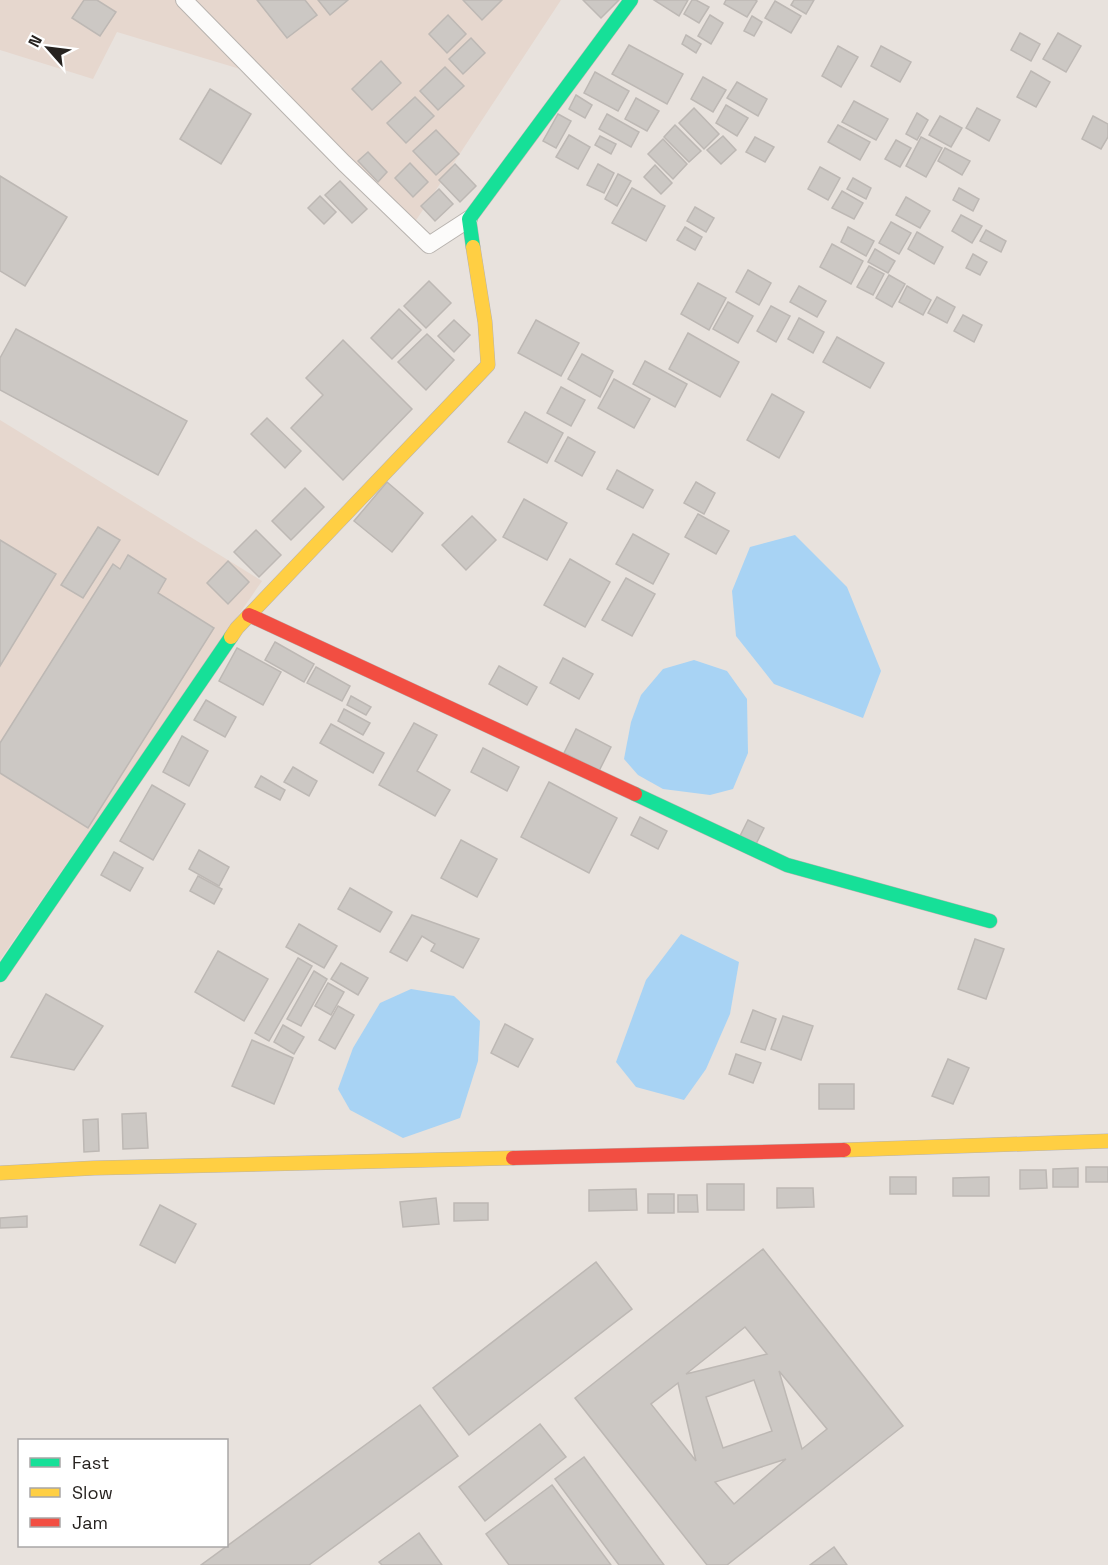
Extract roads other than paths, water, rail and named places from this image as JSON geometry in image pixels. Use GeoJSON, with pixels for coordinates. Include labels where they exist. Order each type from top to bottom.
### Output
{"type":"FeatureCollection","features":[{"type":"Feature","properties":{"kind":"street"},"geometry":{"type":"LineString","coordinates":[[0,975],[237,628],[488,365],[485,322],[470,219],[631,0]]}},
{"type":"Feature","properties":{"kind":"street"},"geometry":{"type":"LineString","coordinates":[[249,615],[787,865],[990,921]]}},
{"type":"Feature","properties":{"kind":"street"},"geometry":{"type":"LineString","coordinates":[[0,1173],[94,1168],[772,1152],[1108,1141]]}},
{"type":"Feature","properties":{"kind":"lane"},"geometry":{"type":"LineString","coordinates":[[184,0],[344,163],[429,245],[470,219]]}},
{"type":"Feature","properties":{"kind":"water"},"geometry":{"type":"Polygon","coordinates":[[[795,535],[847,587],[881,671],[863,718],[774,684],[736,636],[732,591],[750,547],[795,535]]]}},
{"type":"Feature","properties":{"kind":"water"},"geometry":{"type":"Polygon","coordinates":[[[694,660],[727,671],[747,699],[748,753],[733,789],[710,795],[663,789],[638,775],[624,759],[631,722],[641,695],[663,669],[694,660]]]}},
{"type":"Feature","properties":{"kind":"water"},"geometry":{"type":"Polygon","coordinates":[[[681,934],[739,962],[730,1014],[706,1069],[684,1100],[636,1087],[616,1062],[646,980],[681,934]]]}},
{"type":"Feature","properties":{"kind":"water"},"geometry":{"type":"Polygon","coordinates":[[[411,989],[454,996],[480,1021],[478,1061],[460,1118],[403,1138],[350,1110],[338,1089],[353,1048],[380,1003],[411,989]]]}}]}
